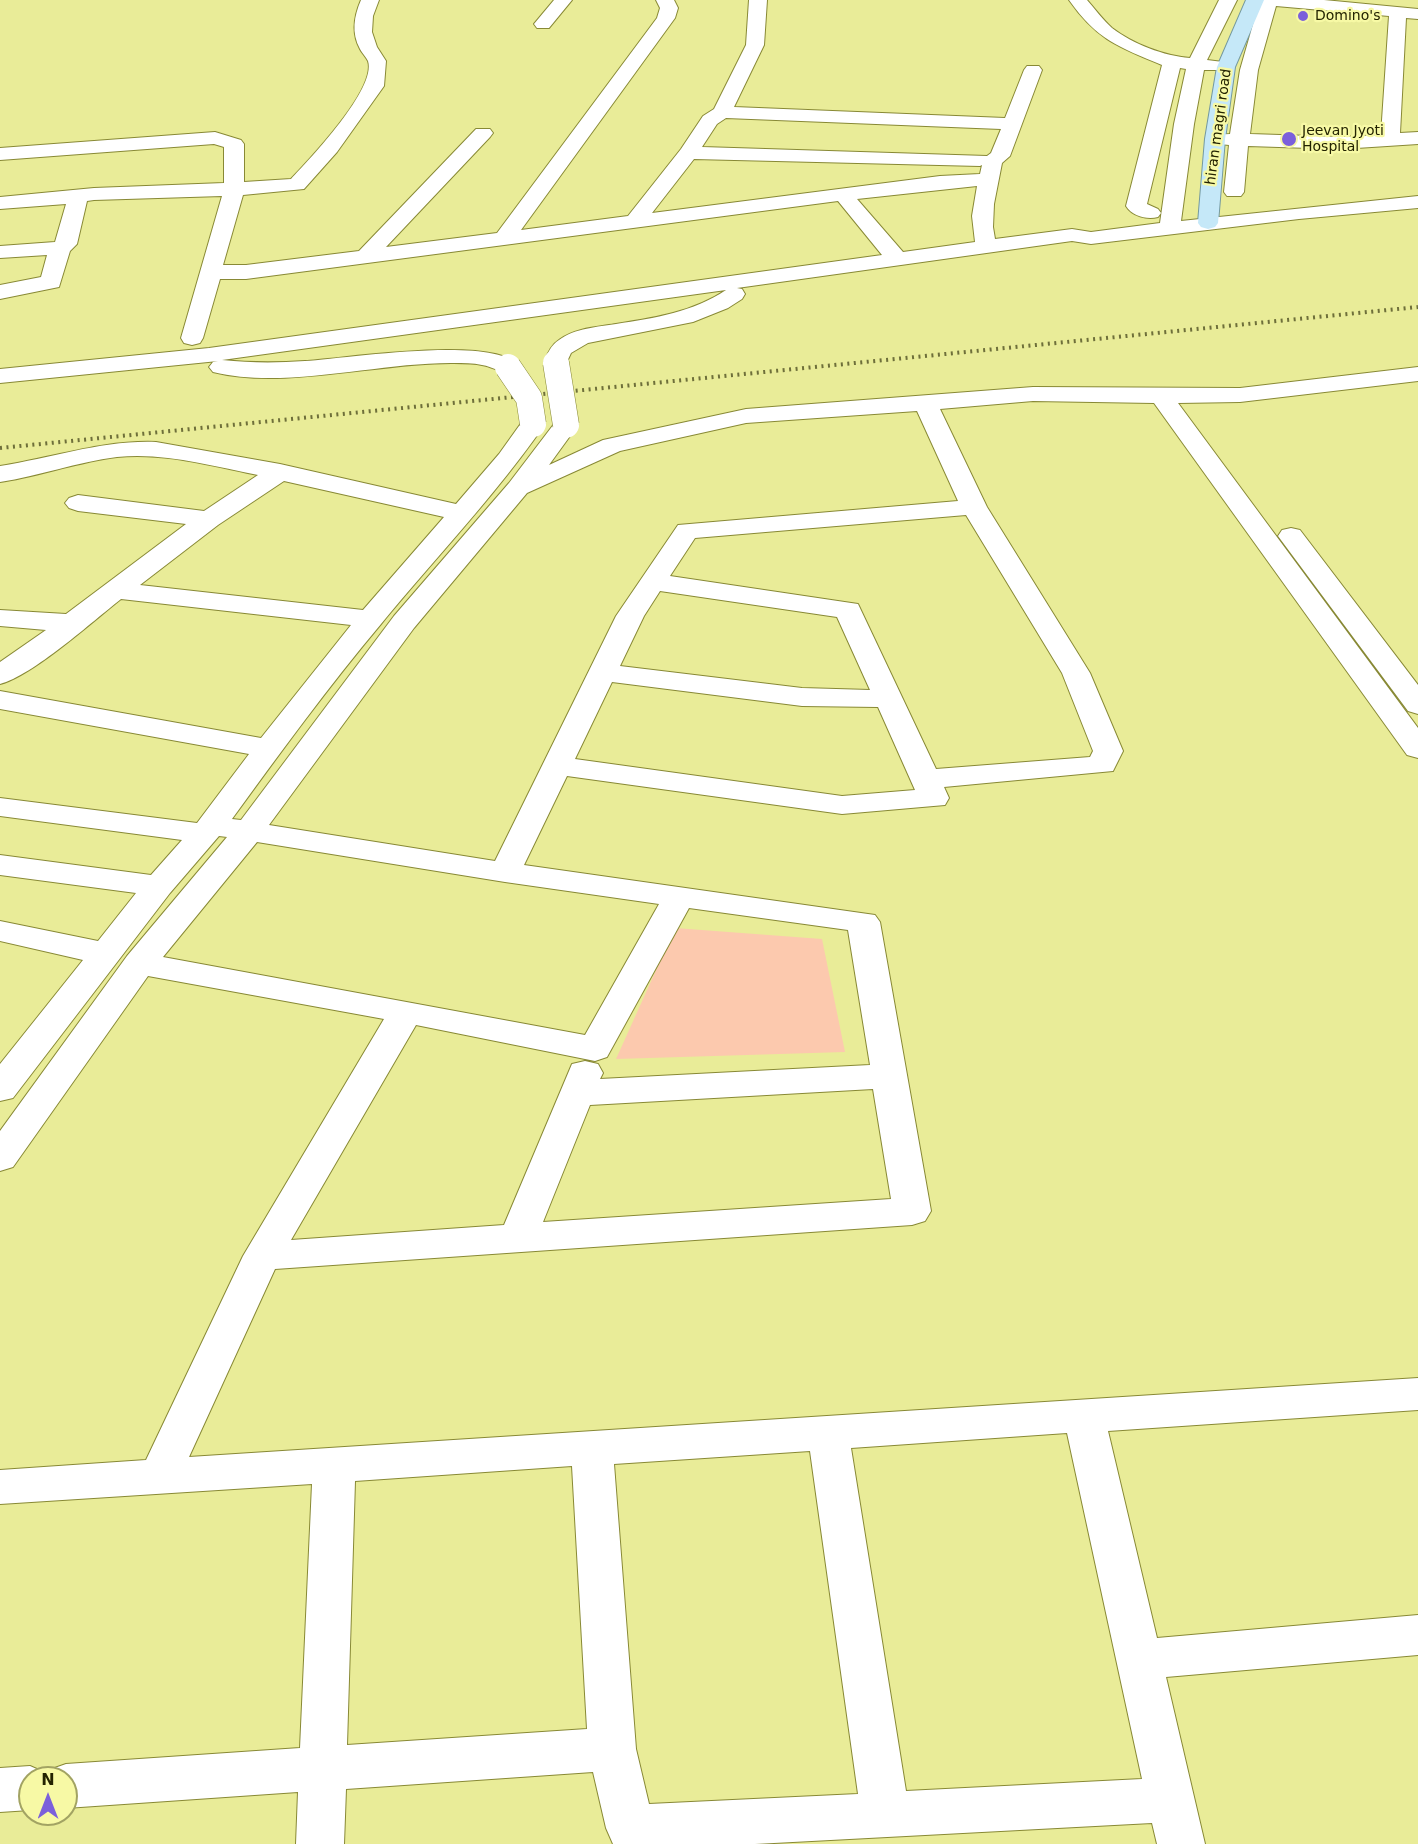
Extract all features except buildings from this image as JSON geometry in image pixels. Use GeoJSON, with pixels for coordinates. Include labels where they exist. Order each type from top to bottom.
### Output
{"type":"FeatureCollection","features":[{"type":"Feature","properties":{"kind":"main road","name":"hiran magri road"},"geometry":{"type":"LineString","coordinates":[[1208,223],[1215,139],[1226,67],[1255,0]]}},
{"type":"Feature","properties":{"kind":"street"},"geometry":{"type":"LineString","coordinates":[[0,203],[94,194],[297,185],[330,148],[375,86],[377,61],[369,52],[362,36],[366,8],[370,0]]}},
{"type":"Feature","properties":{"kind":"street"},"geometry":{"type":"LineString","coordinates":[[543,24],[563,0]]}},
{"type":"Feature","properties":{"kind":"street"},"geometry":{"type":"LineString","coordinates":[[504,238],[666,18],[669,8],[665,0]]}},
{"type":"Feature","properties":{"kind":"street"},"geometry":{"type":"LineString","coordinates":[[635,221],[688,153],[710,120],[722,112],[755,45],[758,0]]}},
{"type":"Feature","properties":{"kind":"street"},"geometry":{"type":"LineString","coordinates":[[1078,0],[1104,30],[1120,41],[1183,63],[1249,69]]}},
{"type":"Feature","properties":{"kind":"street"},"geometry":{"type":"LineString","coordinates":[[1149,222],[1183,63],[1228,0]]}},
{"type":"Feature","properties":{"kind":"street"},"geometry":{"type":"LineString","coordinates":[[1234,192],[1249,69],[1269,0],[1418,14]]}},
{"type":"Feature","properties":{"kind":"street"},"geometry":{"type":"LineString","coordinates":[[1390,140],[1398,12]]}},
{"type":"Feature","properties":{"kind":"street"},"geometry":{"type":"LineString","coordinates":[[1170,227],[1184,124],[1183,63]]}},
{"type":"Feature","properties":{"kind":"street"},"geometry":{"type":"LineString","coordinates":[[988,247],[983,237],[982,218],[992,170],[1000,156],[1033,70]]}},
{"type":"Feature","properties":{"kind":"street"},"geometry":{"type":"LineString","coordinates":[[722,112],[1012,123]]}},
{"type":"Feature","properties":{"kind":"street"},"geometry":{"type":"LineString","coordinates":[[366,256],[483,133]]}},
{"type":"Feature","properties":{"kind":"street"},"geometry":{"type":"LineString","coordinates":[[0,154],[214,138],[234,144],[234,189],[192,338]]}},
{"type":"Feature","properties":{"kind":"street"},"geometry":{"type":"LineString","coordinates":[[1215,139],[1341,143],[1418,138]]}},
{"type":"Feature","properties":{"kind":"street"},"geometry":{"type":"LineString","coordinates":[[688,153],[992,170]]}},
{"type":"Feature","properties":{"kind":"street"},"geometry":{"type":"LineString","coordinates":[[210,272],[246,272],[844,196],[940,182],[992,170]]}},
{"type":"Feature","properties":{"kind":"street"},"geometry":{"type":"LineString","coordinates":[[1211,180],[1234,192],[1299,213]]}},
{"type":"Feature","properties":{"kind":"street"},"geometry":{"type":"LineString","coordinates":[[844,196],[898,260]]}},
{"type":"Feature","properties":{"kind":"street"},"geometry":{"type":"LineString","coordinates":[[0,252],[60,248],[66,244],[78,197]]}},
{"type":"Feature","properties":{"kind":"street"},"geometry":{"type":"LineString","coordinates":[[0,376],[209,355],[1072,235],[1091,238],[1149,222],[1170,227],[1418,202]]}},
{"type":"Feature","properties":{"kind":"street"},"geometry":{"type":"LineString","coordinates":[[0,388],[219,366],[1084,244],[1091,238]]}},
{"type":"Feature","properties":{"kind":"street"},"geometry":{"type":"LineString","coordinates":[[0,292],[51,282],[60,248]]}},
{"type":"Feature","properties":{"kind":"street"},"geometry":{"type":"LineString","coordinates":[[3,1080],[249,831],[404,622],[518,488],[566,425],[556,363],[559,350],[570,342],[586,336],[704,312],[723,304],[734,294]]}},
{"type":"Feature","properties":{"kind":"street"},"geometry":{"type":"LineString","coordinates":[[0,357],[428,314],[483,311],[507,314]]}},
{"type":"Feature","properties":{"kind":"street"},"geometry":{"type":"LineString","coordinates":[[0,1158],[123,959],[159,886],[208,829],[370,619],[508,459],[533,424],[529,398],[508,367],[496,360],[457,357],[269,370],[219,366]]}},
{"type":"Feature","properties":{"kind":"street"},"geometry":{"type":"LineString","coordinates":[[518,488],[612,446],[746,416],[1033,394],[1240,395],[1418,375]]}},
{"type":"Feature","properties":{"kind":"street"},"geometry":{"type":"LineString","coordinates":[[1173,396],[1418,705]]}},
{"type":"Feature","properties":{"kind":"street"},"geometry":{"type":"LineString","coordinates":[[1173,396],[1418,749]]}},
{"type":"Feature","properties":{"kind":"street"},"geometry":{"type":"LineString","coordinates":[[925,403],[974,507],[1077,673],[1107,751],[1102,765],[925,779]]}},
{"type":"Feature","properties":{"kind":"street"},"geometry":{"type":"LineString","coordinates":[[0,474],[32,470],[117,450],[154,449],[280,472],[462,513]]}},
{"type":"Feature","properties":{"kind":"street"},"geometry":{"type":"LineString","coordinates":[[0,675],[209,519],[280,472]]}},
{"type":"Feature","properties":{"kind":"street"},"geometry":{"type":"LineString","coordinates":[[78,503],[209,519]]}},
{"type":"Feature","properties":{"kind":"street"},"geometry":{"type":"LineString","coordinates":[[505,872],[630,616],[687,531],[974,507]]}},
{"type":"Feature","properties":{"kind":"street"},"geometry":{"type":"LineString","coordinates":[[557,766],[842,805],[934,798],[848,609],[652,582]]}},
{"type":"Feature","properties":{"kind":"street"},"geometry":{"type":"LineString","coordinates":[[116,590],[370,619]]}},
{"type":"Feature","properties":{"kind":"street"},"geometry":{"type":"LineString","coordinates":[[0,618],[72,623]]}},
{"type":"Feature","properties":{"kind":"street"},"geometry":{"type":"LineString","coordinates":[[603,672],[802,697],[889,699]]}},
{"type":"Feature","properties":{"kind":"street"},"geometry":{"type":"LineString","coordinates":[[0,700],[269,748]]}},
{"type":"Feature","properties":{"kind":"street"},"geometry":{"type":"LineString","coordinates":[[0,807],[208,829],[249,831],[505,872],[863,922],[912,1211],[262,1256]]}},
{"type":"Feature","properties":{"kind":"street"},"geometry":{"type":"LineString","coordinates":[[0,865],[159,886]]}},
{"type":"Feature","properties":{"kind":"street"},"geometry":{"type":"LineString","coordinates":[[518,1238],[595,1049],[679,897]]}},
{"type":"Feature","properties":{"kind":"street"},"geometry":{"type":"LineString","coordinates":[[0,932],[123,959],[595,1049]]}},
{"type":"Feature","properties":{"kind":"street"},"geometry":{"type":"LineString","coordinates":[[159,1477],[262,1256],[406,1012]]}},
{"type":"Feature","properties":{"kind":"street"},"geometry":{"type":"LineString","coordinates":[[577,1093],[890,1076]]}},
{"type":"Feature","properties":{"kind":"street"},"geometry":{"type":"LineString","coordinates":[[0,1487],[1418,1394]]}},
{"type":"Feature","properties":{"kind":"street"},"geometry":{"type":"LineString","coordinates":[[1084,1416],[1181,1844]]}},
{"type":"Feature","properties":{"kind":"street"},"geometry":{"type":"LineString","coordinates":[[828,1433],[885,1814]]}},
{"type":"Feature","properties":{"kind":"street"},"geometry":{"type":"LineString","coordinates":[[592,1449],[612,1749],[631,1836],[885,1814],[1171,1800]]}},
{"type":"Feature","properties":{"kind":"street"},"geometry":{"type":"LineString","coordinates":[[321,1844],[334,1466]]}},
{"type":"Feature","properties":{"kind":"street"},"geometry":{"type":"LineString","coordinates":[[1139,1659],[1418,1635]]}},
{"type":"Feature","properties":{"kind":"street"},"geometry":{"type":"LineString","coordinates":[[78,1785],[612,1749]]}},
{"type":"Feature","properties":{"kind":"street"},"geometry":{"type":"LineString","coordinates":[[0,1790],[18,1789]]}},
{"type":"Feature","properties":{"kind":"shaded area"},"geometry":{"type":"Polygon","coordinates":[[[675,928],[822,939],[845,1052],[616,1059],[675,928]]]}},
{"type":"Feature","properties":{"kind":"railway"},"geometry":{"type":"LineString","coordinates":[[0,448],[1418,307]]}},
{"type":"Feature","properties":{"kind":"place","name":"Domino's"},"geometry":{"type":"Point","coordinates":[1303,16]}},
{"type":"Feature","properties":{"kind":"place","name":"Jeevan Jyoti Hospital"},"geometry":{"type":"Point","coordinates":[1289,139]}}]}
